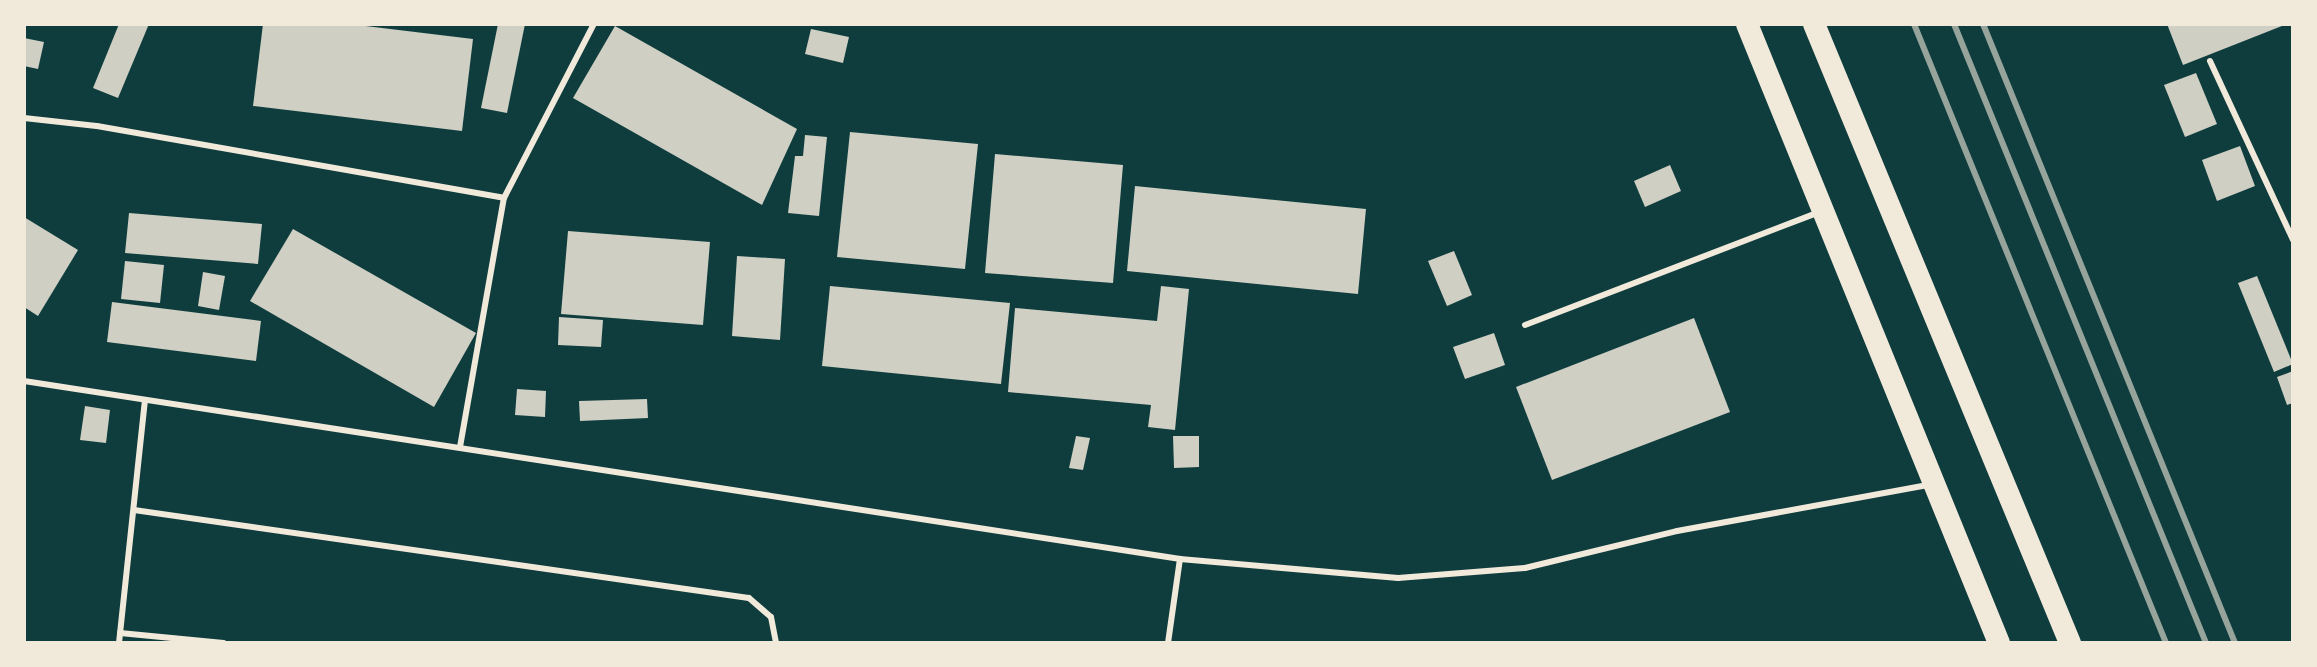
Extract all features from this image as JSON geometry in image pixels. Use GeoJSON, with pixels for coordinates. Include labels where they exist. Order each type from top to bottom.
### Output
{"type":"FeatureCollection","features":[{"type":"Feature","properties":{"kind":"highway"},"geometry":{"type":"LineString","coordinates":[[1747,24],[1999,643]]}},
{"type":"Feature","properties":{"kind":"highway"},"geometry":{"type":"LineString","coordinates":[[1814,24],[2070,643]]}},
{"type":"Feature","properties":{"kind":"lane"},"geometry":{"type":"LineString","coordinates":[[460,447],[504,198],[594,24]]}},
{"type":"Feature","properties":{"kind":"lane"},"geometry":{"type":"LineString","coordinates":[[2210,61],[2293,240]]}},
{"type":"Feature","properties":{"kind":"lane"},"geometry":{"type":"LineString","coordinates":[[24,118],[97,126],[504,198]]}},
{"type":"Feature","properties":{"kind":"lane"},"geometry":{"type":"LineString","coordinates":[[1525,325],[1824,210]]}},
{"type":"Feature","properties":{"kind":"lane"},"geometry":{"type":"LineString","coordinates":[[24,381],[1180,559],[1398,578],[1525,568],[1677,531],[1935,483]]}},
{"type":"Feature","properties":{"kind":"lane"},"geometry":{"type":"LineString","coordinates":[[119,643],[145,400]]}},
{"type":"Feature","properties":{"kind":"lane"},"geometry":{"type":"LineString","coordinates":[[134,510],[749,598],[771,617],[776,643]]}},
{"type":"Feature","properties":{"kind":"lane"},"geometry":{"type":"LineString","coordinates":[[1168,643],[1180,559]]}},
{"type":"Feature","properties":{"kind":"lane"},"geometry":{"type":"LineString","coordinates":[[120,633],[224,643]]}},
{"type":"Feature","properties":{"kind":"building"},"geometry":{"type":"Polygon","coordinates":[[[119,24],[149,24],[118,98],[93,88],[119,24]]]}},
{"type":"Feature","properties":{"kind":"building"},"geometry":{"type":"Polygon","coordinates":[[[263,24],[349,24],[473,39],[462,131],[253,106],[263,24]]]}},
{"type":"Feature","properties":{"kind":"building"},"geometry":{"type":"Polygon","coordinates":[[[498,24],[525,24],[507,113],[481,108],[498,24]]]}},
{"type":"Feature","properties":{"kind":"building"},"geometry":{"type":"Polygon","coordinates":[[[2167,24],[2287,24],[2183,65],[2167,24]]]}},
{"type":"Feature","properties":{"kind":"building"},"geometry":{"type":"Polygon","coordinates":[[[615,26],[797,129],[762,205],[573,98],[615,26]]]}},
{"type":"Feature","properties":{"kind":"building"},"geometry":{"type":"Polygon","coordinates":[[[811,29],[849,37],[843,63],[805,54],[811,29]]]}},
{"type":"Feature","properties":{"kind":"building"},"geometry":{"type":"Polygon","coordinates":[[[24,38],[44,42],[38,69],[24,66],[24,38]]]}},
{"type":"Feature","properties":{"kind":"building"},"geometry":{"type":"Polygon","coordinates":[[[2196,73],[2217,124],[2185,137],[2164,85],[2196,73]]]}},
{"type":"Feature","properties":{"kind":"building"},"geometry":{"type":"Polygon","coordinates":[[[850,132],[978,144],[965,269],[837,257],[850,132]]]}},
{"type":"Feature","properties":{"kind":"building"},"geometry":{"type":"Polygon","coordinates":[[[805,135],[827,137],[819,216],[788,213],[795,156],[803,156],[805,135]]]}},
{"type":"Feature","properties":{"kind":"building"},"geometry":{"type":"Polygon","coordinates":[[[2240,146],[2255,186],[2217,201],[2202,160],[2240,146]]]}},
{"type":"Feature","properties":{"kind":"building"},"geometry":{"type":"Polygon","coordinates":[[[995,154],[1123,165],[1113,283],[985,273],[995,154]]]}},
{"type":"Feature","properties":{"kind":"building"},"geometry":{"type":"Polygon","coordinates":[[[1670,165],[1681,191],[1645,207],[1634,181],[1670,165]]]}},
{"type":"Feature","properties":{"kind":"building"},"geometry":{"type":"Polygon","coordinates":[[[1135,186],[1366,209],[1358,294],[1127,271],[1135,186]]]}},
{"type":"Feature","properties":{"kind":"building"},"geometry":{"type":"Polygon","coordinates":[[[129,213],[262,224],[258,264],[125,253],[129,213]]]}},
{"type":"Feature","properties":{"kind":"building"},"geometry":{"type":"Polygon","coordinates":[[[24,217],[78,250],[38,316],[24,307],[24,217]]]}},
{"type":"Feature","properties":{"kind":"building"},"geometry":{"type":"Polygon","coordinates":[[[293,229],[476,333],[434,407],[250,301],[293,229]]]}},
{"type":"Feature","properties":{"kind":"building"},"geometry":{"type":"Polygon","coordinates":[[[568,231],[710,242],[703,325],[561,314],[568,231]]]}},
{"type":"Feature","properties":{"kind":"building"},"geometry":{"type":"Polygon","coordinates":[[[1454,251],[1472,295],[1447,306],[1428,261],[1454,251]]]}},
{"type":"Feature","properties":{"kind":"building"},"geometry":{"type":"Polygon","coordinates":[[[737,256],[785,259],[780,340],[732,336],[737,256]]]}},
{"type":"Feature","properties":{"kind":"building"},"geometry":{"type":"Polygon","coordinates":[[[125,261],[164,265],[160,303],[121,299],[125,261]]]}},
{"type":"Feature","properties":{"kind":"building"},"geometry":{"type":"Polygon","coordinates":[[[203,272],[225,276],[219,310],[198,306],[203,272]]]}},
{"type":"Feature","properties":{"kind":"building"},"geometry":{"type":"Polygon","coordinates":[[[2257,276],[2293,364],[2274,372],[2238,283],[2257,276]]]}},
{"type":"Feature","properties":{"kind":"building"},"geometry":{"type":"Polygon","coordinates":[[[830,286],[1010,303],[1001,384],[822,366],[830,286]]]}},
{"type":"Feature","properties":{"kind":"building"},"geometry":{"type":"Polygon","coordinates":[[[1161,286],[1189,289],[1175,430],[1148,427],[1151,405],[1008,392],[1015,308],[1157,321],[1161,286]]]}},
{"type":"Feature","properties":{"kind":"building"},"geometry":{"type":"Polygon","coordinates":[[[112,302],[261,321],[256,361],[107,342],[112,302]]]}},
{"type":"Feature","properties":{"kind":"building"},"geometry":{"type":"Polygon","coordinates":[[[559,317],[603,320],[601,347],[558,345],[559,317]]]}},
{"type":"Feature","properties":{"kind":"building"},"geometry":{"type":"Polygon","coordinates":[[[1694,318],[1730,412],[1552,480],[1516,387],[1694,318]]]}},
{"type":"Feature","properties":{"kind":"building"},"geometry":{"type":"Polygon","coordinates":[[[1494,333],[1505,365],[1465,379],[1453,347],[1494,333]]]}},
{"type":"Feature","properties":{"kind":"building"},"geometry":{"type":"Polygon","coordinates":[[[2293,371],[2293,403],[2287,405],[2277,377],[2293,371]]]}},
{"type":"Feature","properties":{"kind":"building"},"geometry":{"type":"Polygon","coordinates":[[[517,389],[546,391],[545,417],[515,415],[517,389]]]}},
{"type":"Feature","properties":{"kind":"building"},"geometry":{"type":"Polygon","coordinates":[[[647,399],[648,418],[580,421],[579,401],[647,399]]]}},
{"type":"Feature","properties":{"kind":"building"},"geometry":{"type":"Polygon","coordinates":[[[85,406],[110,410],[106,443],[80,440],[85,406]]]}},
{"type":"Feature","properties":{"kind":"building"},"geometry":{"type":"Polygon","coordinates":[[[1076,436],[1090,438],[1083,470],[1069,468],[1076,436]]]}},
{"type":"Feature","properties":{"kind":"building"},"geometry":{"type":"Polygon","coordinates":[[[1173,436],[1199,436],[1199,467],[1174,468],[1173,436]]]}},
{"type":"Feature","properties":{"kind":"railway"},"geometry":{"type":"LineString","coordinates":[[1914,24],[2166,643]]}},
{"type":"Feature","properties":{"kind":"railway"},"geometry":{"type":"LineString","coordinates":[[1954,24],[2206,643]]}},
{"type":"Feature","properties":{"kind":"railway"},"geometry":{"type":"LineString","coordinates":[[1983,24],[2235,643]]}}]}
